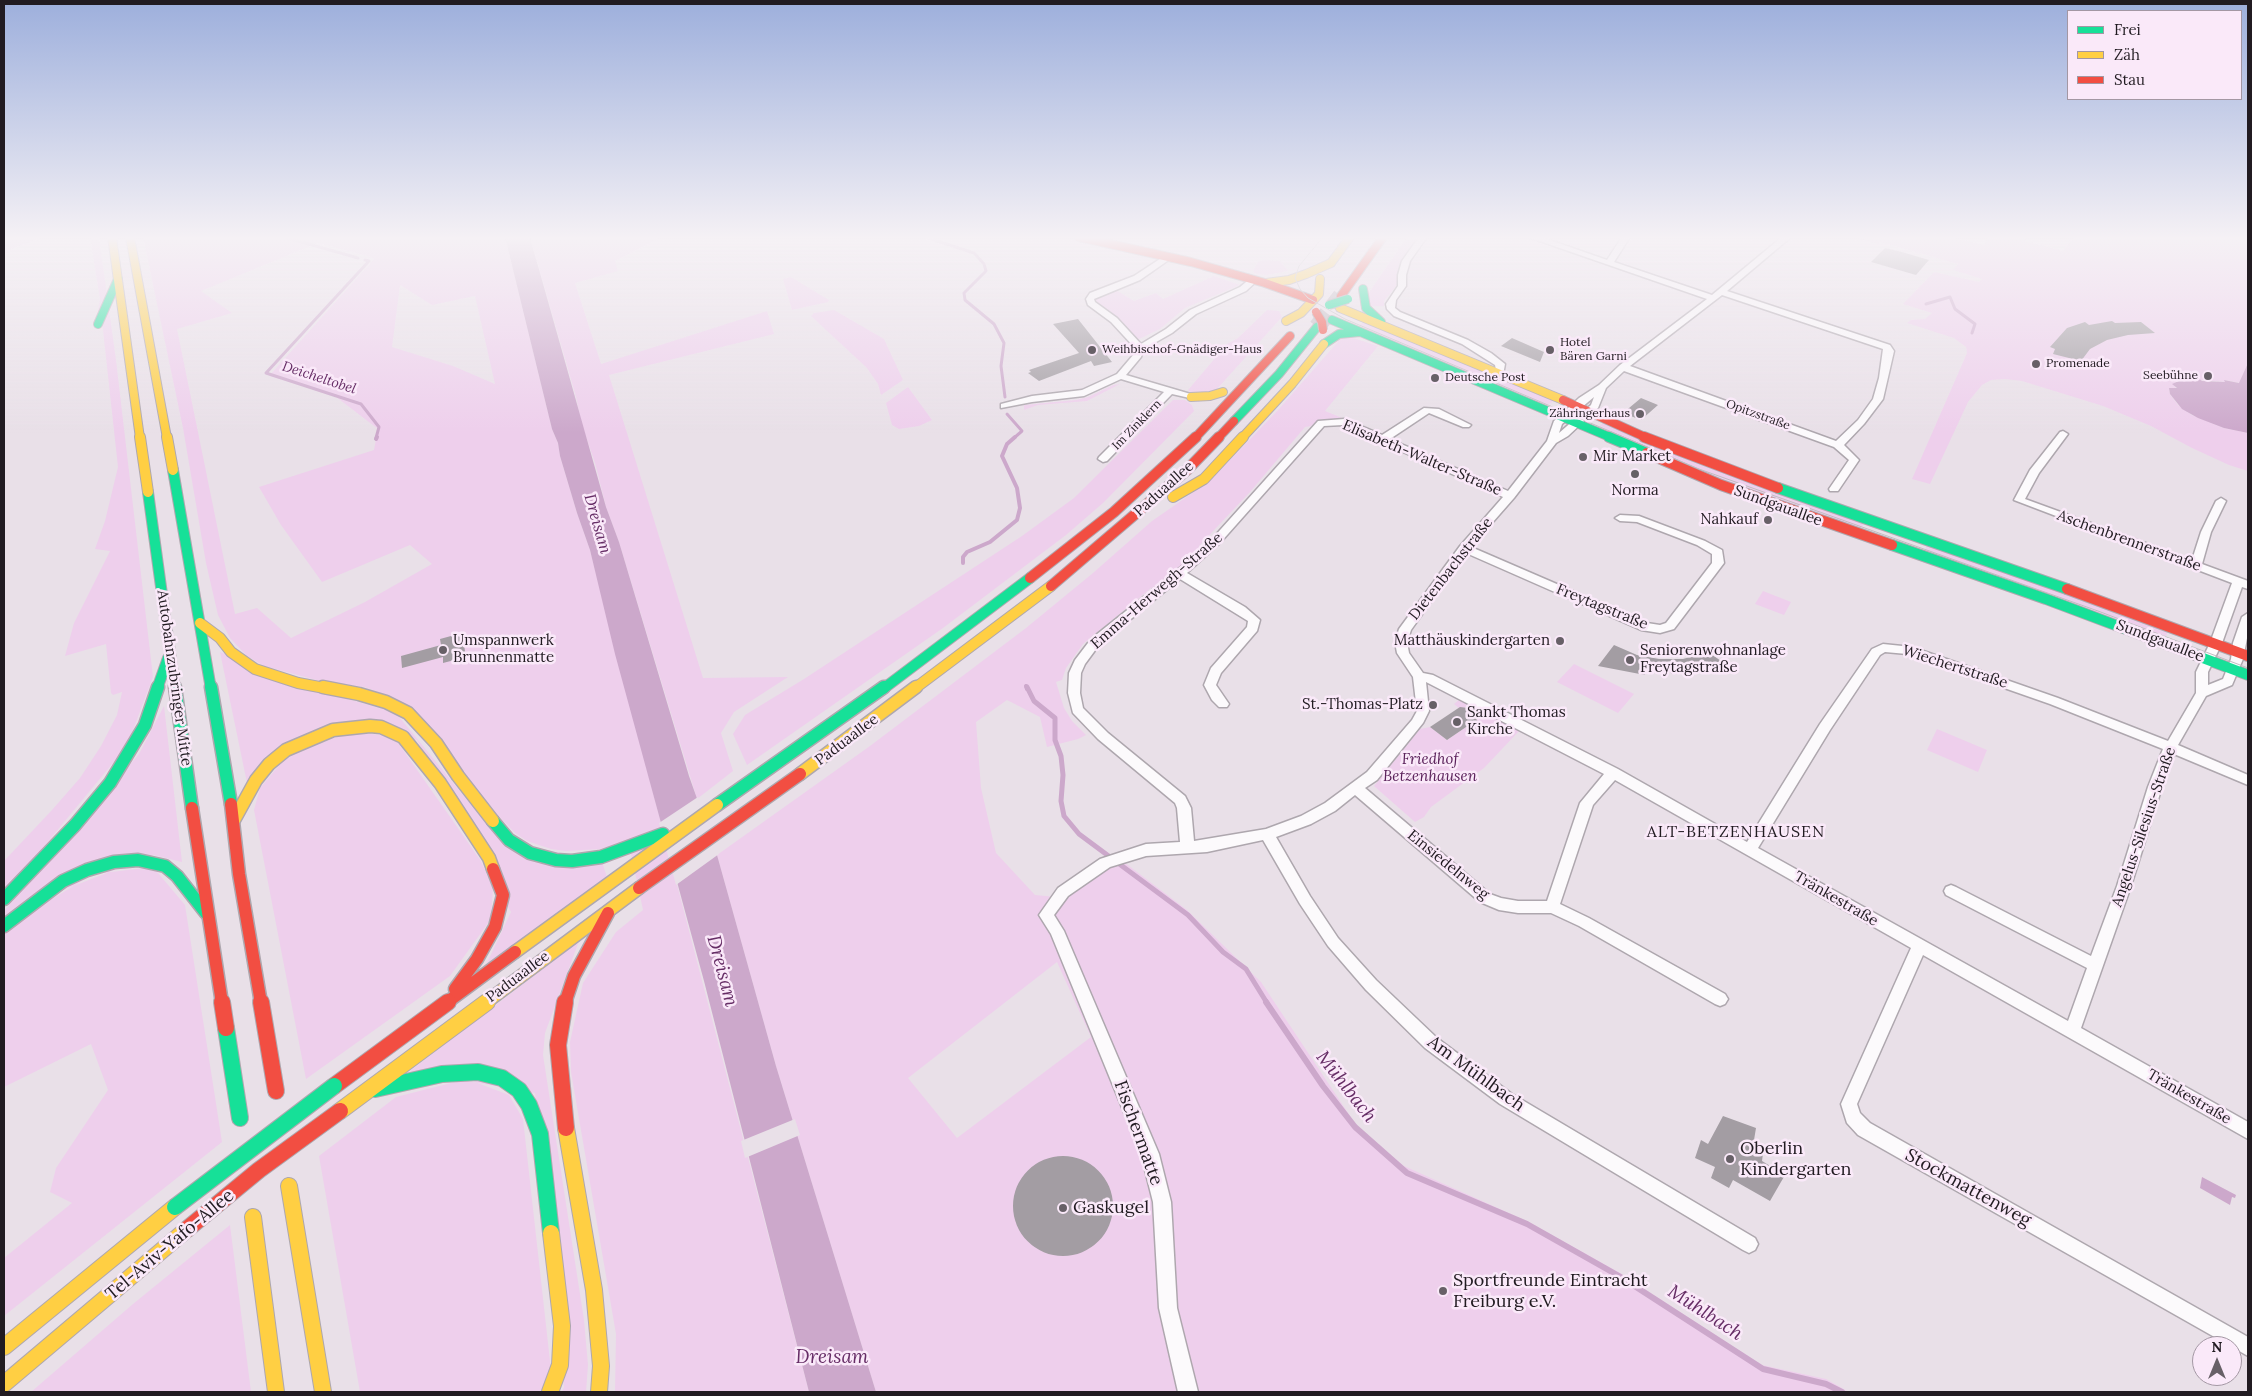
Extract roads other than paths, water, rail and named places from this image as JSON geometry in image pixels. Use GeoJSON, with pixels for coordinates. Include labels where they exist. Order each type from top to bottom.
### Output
{"type":"FeatureCollection","features":[{"type":"Feature","properties":{"kind":"main road"},"geometry":{"type":"LineString","coordinates":[[98,324],[108,302]]}},
{"type":"Feature","properties":{"kind":"main road","name":"Autobahnzubringer Mitte"},"geometry":{"type":"LineString","coordinates":[[121,302],[207,914],[240,1118]]}},
{"type":"Feature","properties":{"kind":"main road"},"geometry":{"type":"LineString","coordinates":[[142,302],[234,820],[239,874],[276,1092]]}},
{"type":"Feature","properties":{"kind":"main road"},"geometry":{"type":"LineString","coordinates":[[1306,302],[1313,305],[1326,302]]}},
{"type":"Feature","properties":{"kind":"main road","name":"Paduaallee"},"geometry":{"type":"LineString","coordinates":[[334,1086],[690,823],[912,668],[1114,512],[1172,461],[1262,368],[1314,302]]}},
{"type":"Feature","properties":{"kind":"main road"},"geometry":{"type":"LineString","coordinates":[[1366,302],[1366,308],[1386,326]]}},
{"type":"Feature","properties":{"kind":"main road"},"geometry":{"type":"LineString","coordinates":[[1313,305],[1322,322],[1320,329],[1324,344]]}},
{"type":"Feature","properties":{"kind":"main road","name":"Sundgauallee"},"geometry":{"type":"LineString","coordinates":[[1313,305],[1369,319],[1500,373],[1584,417],[1717,466],[2036,577],[2243,654]]}},
{"type":"Feature","properties":{"kind":"main road","name":"Sundgauallee"},"geometry":{"type":"LineString","coordinates":[[1313,305],[1363,332],[1584,417],[1721,485],[2046,599],[2248,674]]}},
{"type":"Feature","properties":{"kind":"main road","name":"Paduaallee"},"geometry":{"type":"LineString","coordinates":[[340,1111],[611,907],[763,802],[1030,602],[1124,526],[1188,470],[1320,329]]}},
{"type":"Feature","properties":{"kind":"main road"},"geometry":{"type":"LineString","coordinates":[[1124,526],[1204,478],[1292,384],[1324,344],[1339,334],[1363,332]]}},
{"type":"Feature","properties":{"kind":"main road"},"geometry":{"type":"LineString","coordinates":[[1191,397],[1202,410],[1223,392],[1254,357]]}},
{"type":"Feature","properties":{"kind":"main road"},"geometry":{"type":"LineString","coordinates":[[1191,397],[1210,396],[1223,392]]}},
{"type":"Feature","properties":{"kind":"main road"},"geometry":{"type":"LineString","coordinates":[[1114,512],[1132,482],[1159,454]]}},
{"type":"Feature","properties":{"kind":"main road"},"geometry":{"type":"LineString","coordinates":[[200,624],[220,638],[231,652],[255,669],[298,683],[359,694],[386,702],[408,713],[436,744],[458,776],[509,840],[530,853],[556,860],[601,857],[690,823]]}},
{"type":"Feature","properties":{"kind":"main road"},"geometry":{"type":"LineString","coordinates":[[4,899],[75,825],[115,775],[146,725],[170,652]]}},
{"type":"Feature","properties":{"kind":"main road"},"geometry":{"type":"LineString","coordinates":[[234,820],[256,780],[269,764],[286,750],[301,742],[332,730],[361,726],[381,727],[403,737],[440,783],[489,858],[503,895],[500,910],[491,934],[446,1004]]}},
{"type":"Feature","properties":{"kind":"main road"},"geometry":{"type":"LineString","coordinates":[[4,926],[63,881],[88,870],[114,862],[138,860],[165,866],[177,876],[207,914]]}},
{"type":"Feature","properties":{"kind":"main road"},"geometry":{"type":"LineString","coordinates":[[599,1392],[601,1366],[594,1290],[565,1125],[558,1045],[563,1008],[574,976],[611,907]]}},
{"type":"Feature","properties":{"kind":"main road"},"geometry":{"type":"LineString","coordinates":[[366,1091],[442,1074],[478,1072],[502,1078],[519,1090],[529,1105],[540,1134],[562,1326],[560,1365],[550,1392]]}},
{"type":"Feature","properties":{"kind":"main road","name":"Tel-Aviv-Yafo-Allee"},"geometry":{"type":"LineString","coordinates":[[4,1348],[175,1207],[334,1086]]}},
{"type":"Feature","properties":{"kind":"main road","name":"Tel-Aviv-Yafo-Allee"},"geometry":{"type":"LineString","coordinates":[[4,1384],[186,1230],[260,1170],[340,1111]]}},
{"type":"Feature","properties":{"kind":"main road"},"geometry":{"type":"LineString","coordinates":[[289,1186],[323,1392]]}},
{"type":"Feature","properties":{"kind":"main road"},"geometry":{"type":"LineString","coordinates":[[254,1216],[276,1392]]}},
{"type":"Feature","properties":{"kind":"street"},"geometry":{"type":"LineString","coordinates":[[1091,302],[1114,320],[1140,348]]}},
{"type":"Feature","properties":{"kind":"street"},"geometry":{"type":"LineString","coordinates":[[1004,406],[1084,393],[1120,376],[1138,355],[1140,348],[1169,332],[1193,312],[1214,302]]}},
{"type":"Feature","properties":{"kind":"street"},"geometry":{"type":"LineString","coordinates":[[1391,302],[1392,309],[1397,314],[1465,342],[1488,355],[1500,364],[1500,373]]}},
{"type":"Feature","properties":{"kind":"street"},"geometry":{"type":"LineString","coordinates":[[1570,411],[1602,387],[1623,367],[1708,302]]}},
{"type":"Feature","properties":{"kind":"street"},"geometry":{"type":"LineString","coordinates":[[1740,302],[1887,347],[1889,351],[1878,399],[1861,422],[1838,444],[1854,460],[1834,490]]}},
{"type":"Feature","properties":{"kind":"street","name":"Opitzstraße"},"geometry":{"type":"LineString","coordinates":[[1623,367],[1838,444]]}},
{"type":"Feature","properties":{"kind":"street"},"geometry":{"type":"LineString","coordinates":[[1120,376],[1191,397]]}},
{"type":"Feature","properties":{"kind":"street"},"geometry":{"type":"LineString","coordinates":[[1584,417],[1595,406],[1602,387]]}},
{"type":"Feature","properties":{"kind":"street","name":"Im Zinklern"},"geometry":{"type":"LineString","coordinates":[[1104,459],[1170,391]]}},
{"type":"Feature","properties":{"kind":"street"},"geometry":{"type":"LineString","coordinates":[[1383,439],[1427,410],[1436,411],[1466,425]]}},
{"type":"Feature","properties":{"kind":"street","name":"Dietenbachstraße"},"geometry":{"type":"LineString","coordinates":[[1046,915],[1062,892],[1105,862],[1146,850],[1231,842],[1267,834],[1306,820],[1358,789],[1372,776],[1417,723],[1423,711],[1419,677],[1404,653],[1401,642],[1403,635],[1414,615],[1464,548],[1510,496],[1552,441],[1557,423],[1570,411]]}},
{"type":"Feature","properties":{"kind":"street","name":"Dietenbachstraße"},"geometry":{"type":"LineString","coordinates":[[1552,441],[1565,434],[1584,417]]}},
{"type":"Feature","properties":{"kind":"street","name":"Elisabeth-Walter-Straße"},"geometry":{"type":"LineString","coordinates":[[1334,421],[1344,422],[1510,496]]}},
{"type":"Feature","properties":{"kind":"street","name":"Emma-Herwegh-Straße"},"geometry":{"type":"LineString","coordinates":[[1187,846],[1184,808],[1180,800],[1092,726],[1078,710],[1074,693],[1075,673],[1079,663],[1095,642],[1216,541],[1318,425],[1334,421]]}},
{"type":"Feature","properties":{"kind":"street","name":"Aschenbrennerstraße"},"geometry":{"type":"LineString","coordinates":[[2062,434],[2034,472],[2019,500],[2243,583],[2202,672],[2202,693]]}},
{"type":"Feature","properties":{"kind":"street"},"geometry":{"type":"LineString","coordinates":[[2196,565],[2206,532],[2221,502]]}},
{"type":"Feature","properties":{"kind":"street","name":"Freytagstraße"},"geometry":{"type":"LineString","coordinates":[[1464,548],[1645,627],[1660,629],[1670,626],[1718,562],[1718,552],[1701,543],[1639,519],[1620,518]]}},
{"type":"Feature","properties":{"kind":"street"},"geometry":{"type":"LineString","coordinates":[[1179,573],[1241,610],[1254,620],[1253,628],[1215,670],[1210,685],[1216,697],[1223,704]]}},
{"type":"Feature","properties":{"kind":"street"},"geometry":{"type":"LineString","coordinates":[[2202,693],[2228,682],[2243,654],[2239,643],[2248,617]]}},
{"type":"Feature","properties":{"kind":"street","name":"Wiechertstraße"},"geometry":{"type":"LineString","coordinates":[[1750,850],[1825,727],[1876,652],[1883,648],[1898,648],[1929,657],[2060,703],[2171,746]]}},
{"type":"Feature","properties":{"kind":"street","name":"Tränkestraße"},"geometry":{"type":"LineString","coordinates":[[1419,677],[1429,678],[1613,772],[2248,1131]]}},
{"type":"Feature","properties":{"kind":"street","name":"Angelus-Silesius-Straße"},"geometry":{"type":"LineString","coordinates":[[2072,1031],[2124,886],[2155,787],[2171,746],[2202,693]]}},
{"type":"Feature","properties":{"kind":"street"},"geometry":{"type":"LineString","coordinates":[[2171,746],[2248,780]]}},
{"type":"Feature","properties":{"kind":"street"},"geometry":{"type":"LineString","coordinates":[[1552,907],[1587,803],[1613,772]]}},
{"type":"Feature","properties":{"kind":"street","name":"Einsiedelnweg"},"geometry":{"type":"LineString","coordinates":[[1358,789],[1484,898],[1499,904],[1518,907],[1552,907],[1584,922],[1720,999]]}},
{"type":"Feature","properties":{"kind":"street","name":"Am Mühlbach"},"geometry":{"type":"LineString","coordinates":[[1267,834],[1305,900],[1333,942],[1371,985],[1431,1043],[1506,1099],[1749,1244]]}},
{"type":"Feature","properties":{"kind":"street"},"geometry":{"type":"LineString","coordinates":[[1950,891],[2095,965]]}},
{"type":"Feature","properties":{"kind":"street","name":"Fischermatte"},"geometry":{"type":"LineString","coordinates":[[1046,915],[1057,931],[1150,1154],[1162,1202],[1168,1308],[1188,1392]]}},
{"type":"Feature","properties":{"kind":"street","name":"Stockmattenweg"},"geometry":{"type":"LineString","coordinates":[[1919,946],[1849,1104],[1853,1117],[1864,1129],[2248,1347]]}},
{"type":"Feature","properties":{"kind":"water","name":"Dreisam"},"geometry":{"type":"Polygon","coordinates":[[[521,302],[548,302],[606,507],[619,542],[689,776],[717,855],[776,1066],[876,1392],[809,1392],[704,981],[615,654],[590,550],[577,513],[558,443],[552,429],[521,302]]]}},
{"type":"Feature","properties":{"kind":"water"},"geometry":{"type":"Polygon","coordinates":[[[2248,363],[2248,433],[2224,428],[2198,418],[2182,409],[2170,394],[2169,388],[2177,388],[2172,384],[2188,377],[2197,377],[2202,381],[2225,382],[2224,380],[2239,383],[2248,363]]]}},
{"type":"Feature","properties":{"kind":"water"},"geometry":{"type":"Polygon","coordinates":[[[2202,1177],[2236,1195],[2235,1198],[2232,1197],[2230,1205],[2200,1188],[2202,1177]]]}},
{"type":"Feature","properties":{"kind":"waterway","name":"Deicheltobel"},"geometry":{"type":"LineString","coordinates":[[331,302],[266,373],[361,404],[379,427],[376,438]]}},
{"type":"Feature","properties":{"kind":"waterway","name":"Mühlbach"},"geometry":{"type":"LineString","coordinates":[[968,302],[994,324],[1004,343],[1001,366],[1005,397]]}},
{"type":"Feature","properties":{"kind":"waterway"},"geometry":{"type":"LineString","coordinates":[[1926,304],[1932,302]]}},
{"type":"Feature","properties":{"kind":"waterway"},"geometry":{"type":"LineString","coordinates":[[1952,302],[1955,309],[1975,324],[1972,333]]}},
{"type":"Feature","properties":{"kind":"waterway","name":"Mühlbach"},"geometry":{"type":"LineString","coordinates":[[1007,414],[1022,431],[1014,438]]}},
{"type":"Feature","properties":{"kind":"waterway","name":"Mühlbach"},"geometry":{"type":"LineString","coordinates":[[963,563],[963,557],[967,552],[990,542],[1017,520],[1020,508],[1017,488],[1002,456],[1007,444],[1015,437]]}},
{"type":"Feature","properties":{"kind":"waterway","name":"Mühlbach"},"geometry":{"type":"LineString","coordinates":[[1027,687],[1034,701],[1055,718],[1055,740],[1061,756],[1063,775],[1061,801],[1064,816],[1079,834],[1188,915],[1223,952],[1246,969],[1267,1003]]}},
{"type":"Feature","properties":{"kind":"waterway","name":"Mühlbach"},"geometry":{"type":"LineString","coordinates":[[1266,1002],[1323,1086],[1355,1127],[1407,1173],[1527,1224],[1619,1276],[1763,1369],[1826,1384],[1842,1392]]}},
{"type":"Feature","properties":{"kind":"tunnel"},"geometry":{"type":"LineString","coordinates":[[1317,327],[1336,302]]}},
{"type":"Feature","properties":{"kind":"tram line"},"geometry":{"type":"LineString","coordinates":[[1315,302],[1345,319],[1699,469],[2098,611],[2248,668]]}},
{"type":"Feature","properties":{"kind":"place","name":"Weihbischof-Gnädiger-Haus"},"geometry":{"type":"Point","coordinates":[1092,350]}},
{"type":"Feature","properties":{"kind":"place","name":"Hotel Bären Garni"},"geometry":{"type":"Point","coordinates":[1550,350]}},
{"type":"Feature","properties":{"kind":"place","name":"Promenade"},"geometry":{"type":"Point","coordinates":[2036,364]}},
{"type":"Feature","properties":{"kind":"place","name":"Seebühne"},"geometry":{"type":"Point","coordinates":[2208,376]}},
{"type":"Feature","properties":{"kind":"place","name":"Deutsche Post"},"geometry":{"type":"Point","coordinates":[1435,378]}},
{"type":"Feature","properties":{"kind":"place","name":"Zähringerhaus"},"geometry":{"type":"Point","coordinates":[1640,414]}},
{"type":"Feature","properties":{"kind":"place","name":"Mir Market"},"geometry":{"type":"Point","coordinates":[1583,457]}},
{"type":"Feature","properties":{"kind":"place","name":"Norma"},"geometry":{"type":"Point","coordinates":[1635,474]}},
{"type":"Feature","properties":{"kind":"place","name":"Nahkauf"},"geometry":{"type":"Point","coordinates":[1768,520]}},
{"type":"Feature","properties":{"kind":"place","name":"Matthäuskindergarten"},"geometry":{"type":"Point","coordinates":[1560,641]}},
{"type":"Feature","properties":{"kind":"place","name":"Umspannwerk Brunnenmatte"},"geometry":{"type":"Point","coordinates":[443,650]}},
{"type":"Feature","properties":{"kind":"place","name":"Seniorenwohnanlage Freytagstraße"},"geometry":{"type":"Point","coordinates":[1630,660]}},
{"type":"Feature","properties":{"kind":"place","name":"St.-Thomas-Platz"},"geometry":{"type":"Point","coordinates":[1433,705]}},
{"type":"Feature","properties":{"kind":"place","name":"Sankt Thomas Kirche"},"geometry":{"type":"Point","coordinates":[1457,722]}},
{"type":"Feature","properties":{"kind":"place","name":"Oberlin Kindergarten"},"geometry":{"type":"Point","coordinates":[1730,1159]}},
{"type":"Feature","properties":{"kind":"place","name":"Gaskugel"},"geometry":{"type":"Point","coordinates":[1063,1208]}},
{"type":"Feature","properties":{"kind":"place","name":"Sportfreunde Eintracht Freiburg e.V."},"geometry":{"type":"Point","coordinates":[1443,1291]}},
{"type":"Feature","properties":{"kind":"district","name":"ALT-BETZENHAUSEN"},"geometry":{"type":"Point","coordinates":[1736,832]}},
{"type":"Feature","properties":{"kind":"park label","name":"Friedhof Betzenhausen"},"geometry":{"type":"Point","coordinates":[1430,768]}}]}
